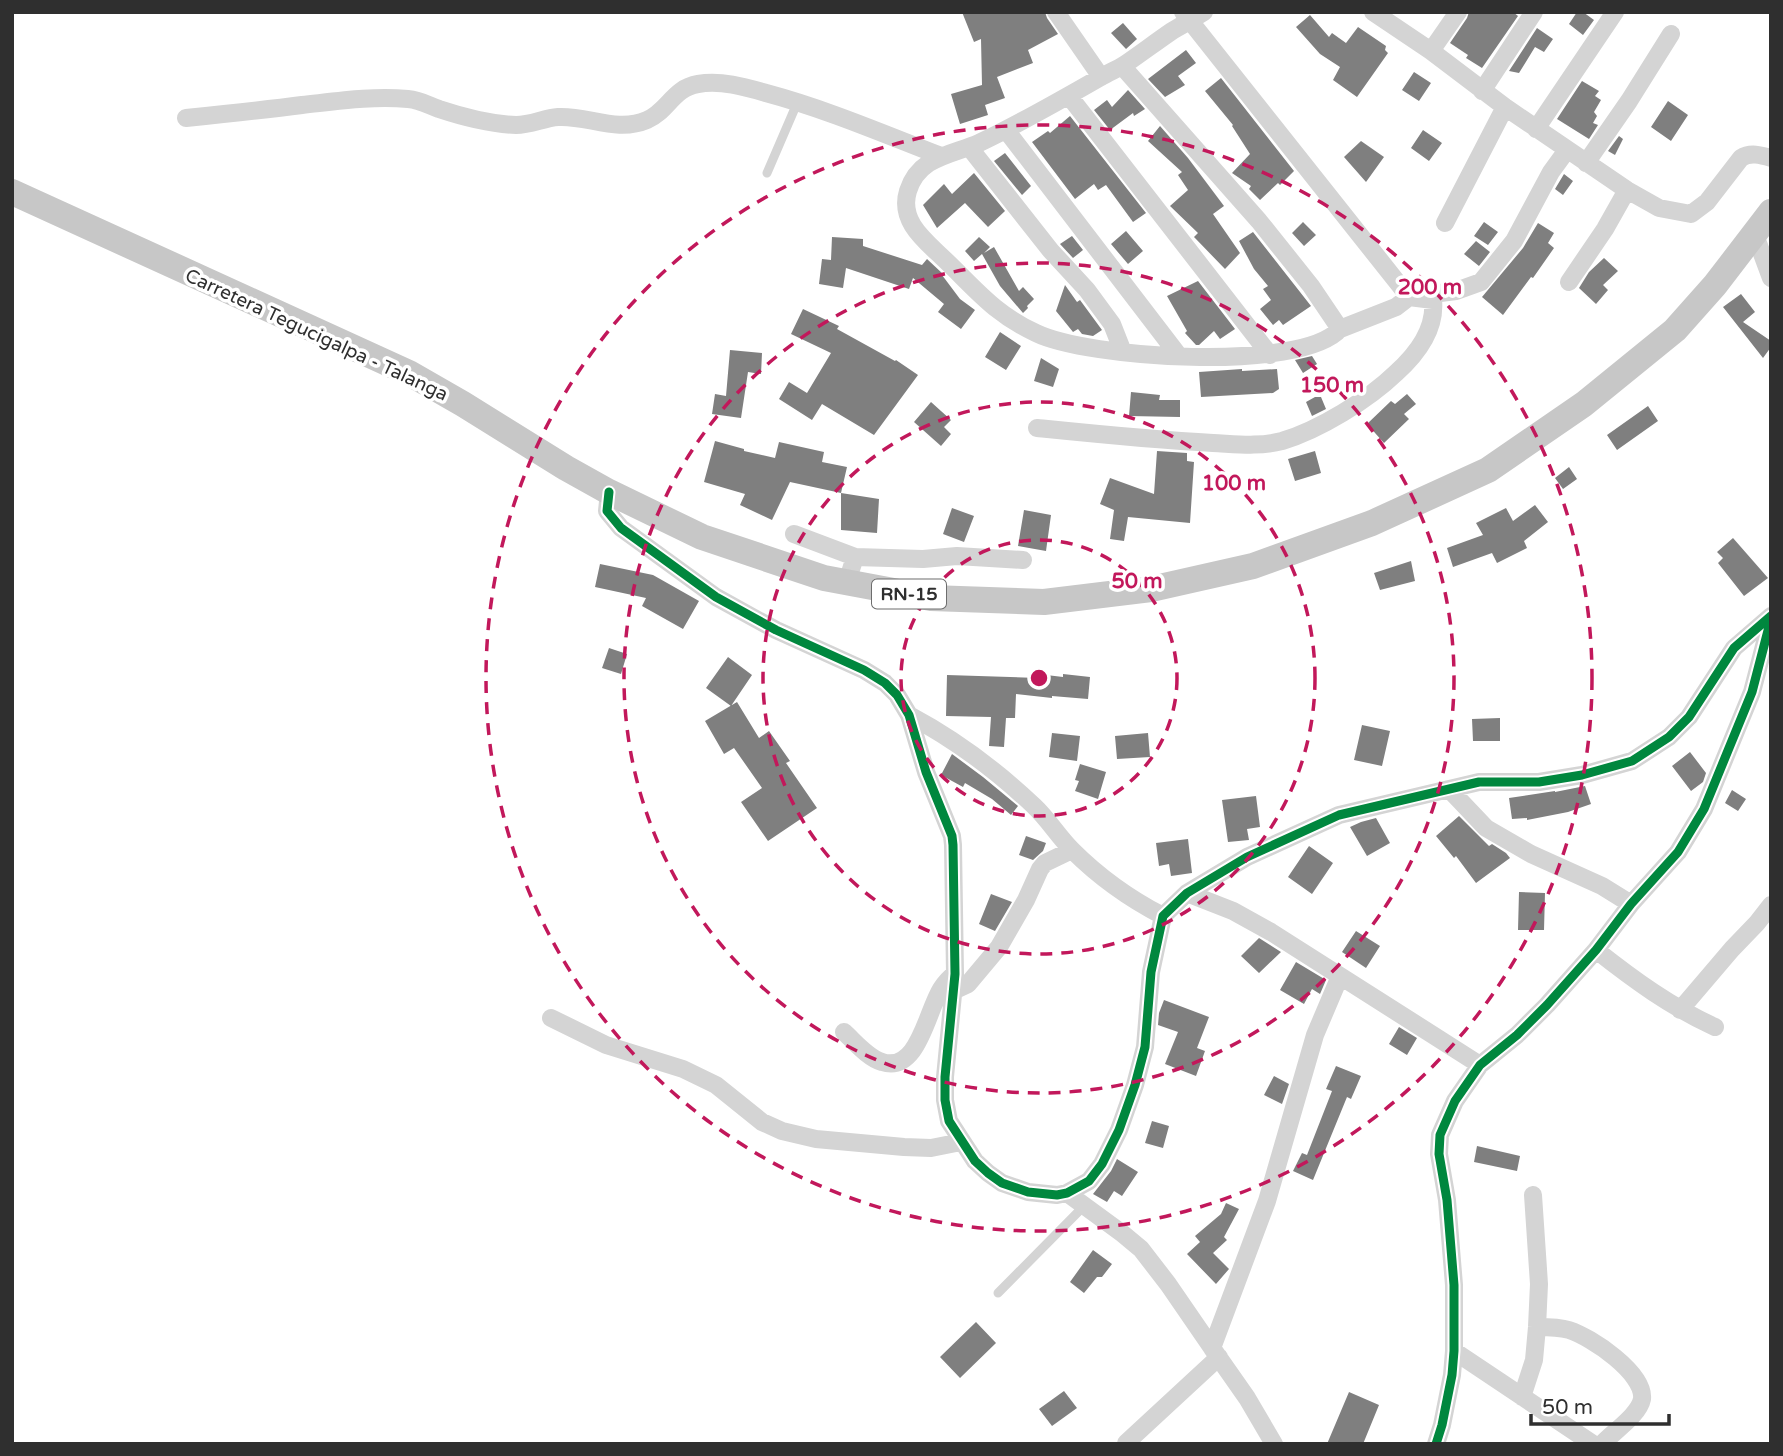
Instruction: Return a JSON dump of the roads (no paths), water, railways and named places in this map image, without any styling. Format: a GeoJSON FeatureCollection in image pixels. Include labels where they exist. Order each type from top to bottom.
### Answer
{"type":"FeatureCollection","features":[{"type":"Feature","properties":{"kind":"main road","name":"Carretera Tegucigalpa - Talanga"},"geometry":{"type":"LineString","coordinates":[[12,192],[409,373],[566,468],[702,537],[824,578],[931,598],[1044,602],[1151,589],[1253,566],[1372,523],[1488,470],[1584,404],[1675,330],[1715,285],[1771,212]]}},
{"type":"Feature","properties":{"kind":"street"},"geometry":{"type":"LineString","coordinates":[[1056,12],[1101,77]]}},
{"type":"Feature","properties":{"kind":"street"},"geometry":{"type":"LineString","coordinates":[[1431,51],[1458,12]]}},
{"type":"Feature","properties":{"kind":"street"},"geometry":{"type":"LineString","coordinates":[[1482,91],[1534,12]]}},
{"type":"Feature","properties":{"kind":"street"},"geometry":{"type":"LineString","coordinates":[[1536,129],[1615,12]]}},
{"type":"Feature","properties":{"kind":"street"},"geometry":{"type":"LineString","coordinates":[[1381,15],[1536,129],[1627,190],[1659,208],[1690,214],[1707,202],[1741,158],[1746,155],[1771,158]]}},
{"type":"Feature","properties":{"kind":"street"},"geometry":{"type":"LineString","coordinates":[[1037,428],[1193,442],[1262,444],[1282,440],[1345,411],[1383,386],[1409,362],[1422,343],[1434,311],[1433,300],[1409,297],[1192,16],[1122,66],[1006,130],[925,164],[915,177],[908,191],[908,218],[924,239],[982,298],[1013,322],[1039,335],[1073,345],[1123,352],[1207,358],[1270,355],[1314,344],[1334,336],[1340,329],[1396,307],[1409,297],[1456,291],[1481,282],[1514,241],[1551,172],[1567,150]]}},
{"type":"Feature","properties":{"kind":"street"},"geometry":{"type":"LineString","coordinates":[[1586,163],[1671,34]]}},
{"type":"Feature","properties":{"kind":"street"},"geometry":{"type":"LineString","coordinates":[[1122,66],[1259,221],[1311,286],[1340,329]]}},
{"type":"Feature","properties":{"kind":"street"},"geometry":{"type":"LineString","coordinates":[[186,118],[367,98],[421,101],[500,124],[520,125],[555,117],[571,117],[601,124],[631,124],[646,121],[687,87],[700,84],[741,86],[798,101],[942,156]]}},
{"type":"Feature","properties":{"kind":"street"},"geometry":{"type":"LineString","coordinates":[[1069,96],[1270,355]]}},
{"type":"Feature","properties":{"kind":"street"},"geometry":{"type":"LineString","coordinates":[[1445,223],[1505,107]]}},
{"type":"Feature","properties":{"kind":"street"},"geometry":{"type":"LineString","coordinates":[[1006,130],[1179,356]]}},
{"type":"Feature","properties":{"kind":"street"},"geometry":{"type":"LineString","coordinates":[[969,147],[1051,251],[1087,290],[1112,324],[1123,352]]}},
{"type":"Feature","properties":{"kind":"street"},"geometry":{"type":"LineString","coordinates":[[1569,282],[1605,229],[1627,190]]}},
{"type":"Feature","properties":{"kind":"street"},"geometry":{"type":"LineString","coordinates":[[1755,235],[1769,269]]}},
{"type":"Feature","properties":{"kind":"street"},"geometry":{"type":"LineString","coordinates":[[609,492],[607,511],[621,528],[654,553],[716,597],[776,630],[864,670],[897,695],[909,715],[926,772],[952,836],[954,982],[945,1077],[949,1121],[975,1161],[988,1173],[1002,1183],[1028,1192],[1057,1195],[1068,1193],[1088,1181],[1102,1164],[1119,1130],[1145,1047],[1151,972],[1163,916],[1187,893],[1247,857],[1339,815],[1479,782],[1539,782],[1582,775],[1632,761],[1670,737],[1694,709],[1734,648],[1771,618]]}},
{"type":"Feature","properties":{"kind":"street"},"geometry":{"type":"LineString","coordinates":[[794,534],[856,557],[923,559],[957,556],[1023,560]]}},
{"type":"Feature","properties":{"kind":"street"},"geometry":{"type":"LineString","coordinates":[[847,582],[856,557]]}},
{"type":"Feature","properties":{"kind":"street"},"geometry":{"type":"LineString","coordinates":[[1436,1444],[1452,1375],[1454,1352],[1454,1285],[1447,1200],[1439,1154],[1440,1135],[1455,1101],[1480,1065],[1517,1035],[1547,1005],[1596,950],[1630,904],[1678,852],[1704,809],[1766,664],[1771,618]]}},
{"type":"Feature","properties":{"kind":"street"},"geometry":{"type":"LineString","coordinates":[[909,715],[989,766],[1035,807],[1072,850],[1107,882],[1129,898],[1163,916]]}},
{"type":"Feature","properties":{"kind":"street"},"geometry":{"type":"LineString","coordinates":[[1449,789],[1486,828],[1531,854],[1602,886],[1630,904]]}},
{"type":"Feature","properties":{"kind":"street"},"geometry":{"type":"LineString","coordinates":[[844,1032],[881,1062],[896,1064],[908,1057],[946,981],[968,984],[999,947],[1040,869],[1045,863],[1072,850]]}},
{"type":"Feature","properties":{"kind":"street"},"geometry":{"type":"LineString","coordinates":[[1187,893],[1233,911],[1271,932],[1480,1065]]}},
{"type":"Feature","properties":{"kind":"street"},"geometry":{"type":"LineString","coordinates":[[1680,1010],[1771,905]]}},
{"type":"Feature","properties":{"kind":"street"},"geometry":{"type":"LineString","coordinates":[[1596,950],[1680,1010],[1715,1027]]}},
{"type":"Feature","properties":{"kind":"street"},"geometry":{"type":"LineString","coordinates":[[1126,1443],[1216,1353],[1267,1201],[1315,1035],[1340,976]]}},
{"type":"Feature","properties":{"kind":"street"},"geometry":{"type":"LineString","coordinates":[[551,1018],[606,1045],[683,1069],[716,1085],[762,1122],[782,1130],[816,1139],[904,1147],[932,1148],[961,1142]]}},
{"type":"Feature","properties":{"kind":"street"},"geometry":{"type":"LineString","coordinates":[[1068,1193],[1141,1250],[1168,1284],[1247,1398],[1274,1444]]}},
{"type":"Feature","properties":{"kind":"street"},"geometry":{"type":"LineString","coordinates":[[1522,1396],[1534,1360],[1537,1326],[1539,1284],[1533,1195]]}},
{"type":"Feature","properties":{"kind":"street"},"geometry":{"type":"LineString","coordinates":[[1537,1326],[1569,1330],[1592,1340],[1618,1360],[1639,1383],[1642,1399],[1634,1414],[1602,1444]]}},
{"type":"Feature","properties":{"kind":"street"},"geometry":{"type":"LineString","coordinates":[[1454,1352],[1593,1444]]}},
{"type":"Feature","properties":{"kind":"lane"},"geometry":{"type":"LineString","coordinates":[[767,173],[798,101]]}},
{"type":"Feature","properties":{"kind":"lane"},"geometry":{"type":"LineString","coordinates":[[998,1293],[1084,1206]]}}]}
